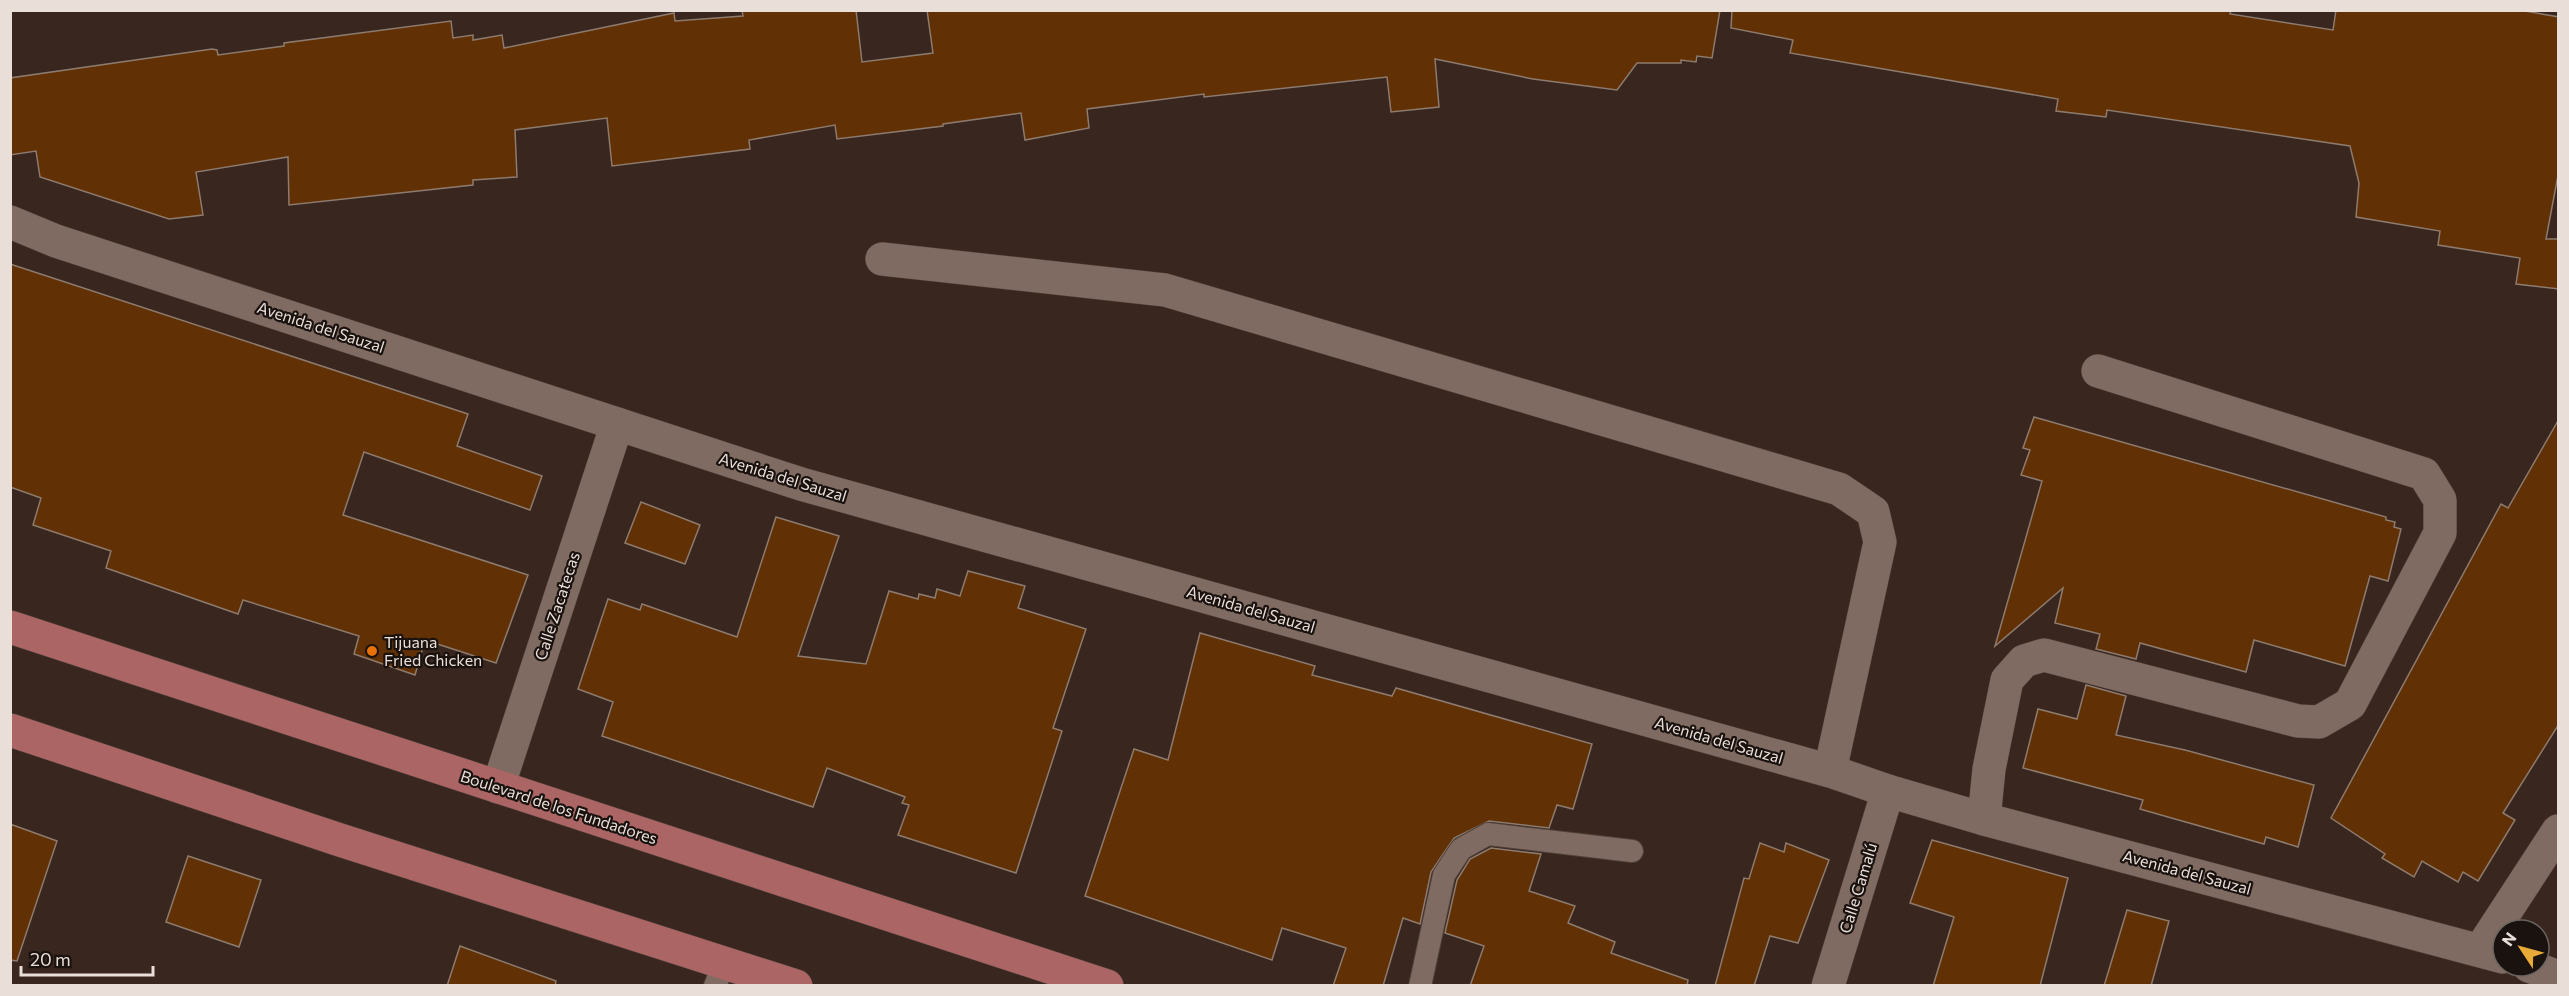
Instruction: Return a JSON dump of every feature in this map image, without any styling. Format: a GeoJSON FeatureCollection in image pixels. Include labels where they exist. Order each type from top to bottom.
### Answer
{"type":"FeatureCollection","features":[{"type":"Feature","properties":{"kind":"main road","name":"Boulevard de los Fundadores"},"geometry":{"type":"LineString","coordinates":[[10,627],[1107,986]]}},
{"type":"Feature","properties":{"kind":"main road"},"geometry":{"type":"LineString","coordinates":[[10,730],[340,840],[720,974],[796,986]]}},
{"type":"Feature","properties":{"kind":"street","name":"Avenida del Sauzal"},"geometry":{"type":"LineString","coordinates":[[10,222],[56,241],[801,484],[1830,771],[1888,791],[1984,819],[2491,953]]}},
{"type":"Feature","properties":{"kind":"street"},"geometry":{"type":"LineString","coordinates":[[882,260],[1165,290],[1839,489],[1873,512],[1880,542],[1830,771]]}},
{"type":"Feature","properties":{"kind":"street"},"geometry":{"type":"LineString","coordinates":[[1984,819],[1989,769],[2007,680],[2024,661],[2044,655],[2298,721],[2319,722],[2350,704],[2440,533],[2440,500],[2424,474],[2098,371]]}},
{"type":"Feature","properties":{"kind":"street","name":"Calle Zacatecas"},"geometry":{"type":"LineString","coordinates":[[498,787],[617,424]]}},
{"type":"Feature","properties":{"kind":"street","name":"Calle Camalú"},"geometry":{"type":"LineString","coordinates":[[1828,986],[1888,791]]}},
{"type":"Feature","properties":{"kind":"street"},"geometry":{"type":"LineString","coordinates":[[2511,918],[2559,831]]}},
{"type":"Feature","properties":{"kind":"lane"},"geometry":{"type":"LineString","coordinates":[[1420,986],[1444,875],[1461,849],[1488,834],[1632,851]]}},
{"type":"Feature","properties":{"kind":"building"},"geometry":{"type":"Polygon","coordinates":[[[742,10],[856,10],[862,62],[933,53],[927,10],[1720,10],[1712,58],[1697,56],[1696,62],[1681,60],[1681,63],[1637,63],[1617,90],[1533,79],[1435,59],[1439,107],[1391,112],[1387,77],[1204,97],[1204,94],[1087,109],[1089,128],[1025,140],[1021,113],[943,124],[943,126],[837,139],[835,125],[749,140],[750,149],[612,166],[607,118],[515,130],[517,177],[473,180],[473,185],[289,205],[288,157],[196,172],[203,215],[169,219],[40,177],[36,151],[10,155],[10,78],[212,49],[217,50],[218,55],[284,46],[284,43],[451,21],[453,38],[473,35],[473,40],[502,35],[504,48],[674,13],[675,21],[743,16],[742,10]]]}},
{"type":"Feature","properties":{"kind":"building"},"geometry":{"type":"Polygon","coordinates":[[[1732,10],[2231,10],[2230,14],[2333,30],[2336,10],[2519,10],[2559,17],[2559,170],[2546,239],[2559,239],[2559,289],[2516,284],[2520,258],[2438,245],[2440,231],[2356,217],[2359,183],[2350,146],[2107,110],[2106,117],[2056,111],[2058,99],[1790,53],[1793,40],[1731,28],[1732,10]]]}},
{"type":"Feature","properties":{"kind":"building"},"geometry":{"type":"Polygon","coordinates":[[[10,264],[468,414],[457,446],[542,476],[530,510],[364,452],[343,515],[528,575],[496,663],[425,640],[415,675],[354,654],[359,636],[243,600],[238,614],[106,568],[111,551],[33,525],[41,498],[10,487],[10,264]]]}},
{"type":"Feature","properties":{"kind":"building"},"geometry":{"type":"Polygon","coordinates":[[[2034,417],[2386,517],[2386,520],[2395,522],[2394,527],[2401,529],[2388,581],[2370,576],[2345,666],[2254,640],[2246,672],[2140,643],[2136,659],[2096,649],[2100,634],[2055,623],[2063,588],[1995,646],[2042,481],[2021,475],[2030,450],[2023,448],[2034,417]]]}},
{"type":"Feature","properties":{"kind":"building"},"geometry":{"type":"Polygon","coordinates":[[[2559,419],[2559,724],[2503,813],[2515,820],[2478,881],[2463,872],[2458,882],[2422,861],[2414,877],[2382,858],[2385,854],[2331,818],[2501,504],[2508,508],[2559,419]]]}},
{"type":"Feature","properties":{"kind":"building"},"geometry":{"type":"Polygon","coordinates":[[[641,502],[700,525],[685,564],[625,543],[641,502]]]}},
{"type":"Feature","properties":{"kind":"building"},"geometry":{"type":"Polygon","coordinates":[[[776,517],[839,536],[798,656],[866,664],[889,591],[918,599],[919,594],[935,598],[937,589],[960,596],[968,571],[1025,586],[1018,608],[1086,629],[1053,728],[1062,731],[1016,873],[898,835],[909,805],[902,803],[905,797],[827,768],[813,807],[602,736],[613,702],[578,689],[608,599],[640,610],[642,604],[737,637],[776,517]]]}},
{"type":"Feature","properties":{"kind":"building"},"geometry":{"type":"Polygon","coordinates":[[[1200,633],[1315,666],[1312,675],[1392,696],[1396,688],[1592,744],[1573,809],[1557,805],[1549,828],[1489,821],[1454,838],[1431,872],[1420,924],[1403,918],[1383,986],[1333,986],[1346,948],[1282,928],[1272,960],[1085,896],[1134,749],[1168,760],[1200,633]]]}},
{"type":"Feature","properties":{"kind":"building"},"geometry":{"type":"Polygon","coordinates":[[[2086,685],[2126,696],[2116,735],[2185,750],[2314,785],[2298,847],[2266,837],[2264,844],[2140,809],[2143,800],[2023,768],[2038,709],[2077,719],[2086,685]]]}},
{"type":"Feature","properties":{"kind":"building"},"geometry":{"type":"Polygon","coordinates":[[[10,824],[57,841],[17,961],[10,960],[10,824]]]}},
{"type":"Feature","properties":{"kind":"building"},"geometry":{"type":"Polygon","coordinates":[[[1932,840],[2068,878],[2040,986],[1933,986],[1954,917],[1910,903],[1932,840]]]}},
{"type":"Feature","properties":{"kind":"building"},"geometry":{"type":"Polygon","coordinates":[[[1760,843],[1784,852],[1786,843],[1829,860],[1798,943],[1770,936],[1754,986],[1715,986],[1744,878],[1749,879],[1760,843]]]}},
{"type":"Feature","properties":{"kind":"building"},"geometry":{"type":"Polygon","coordinates":[[[1491,848],[1541,854],[1529,891],[1575,906],[1568,923],[1615,942],[1611,953],[1688,980],[1687,986],[1470,986],[1484,946],[1445,933],[1457,880],[1470,859],[1491,848]]]}},
{"type":"Feature","properties":{"kind":"building"},"geometry":{"type":"Polygon","coordinates":[[[188,856],[261,880],[239,947],[166,922],[188,856]]]}},
{"type":"Feature","properties":{"kind":"building"},"geometry":{"type":"Polygon","coordinates":[[[2127,910],[2169,921],[2151,986],[2104,986],[2127,910]]]}},
{"type":"Feature","properties":{"kind":"building"},"geometry":{"type":"Polygon","coordinates":[[[460,946],[556,981],[555,986],[447,986],[460,946]]]}},
{"type":"Feature","properties":{"kind":"place","name":"Tijuana Fried Chicken"},"geometry":{"type":"Point","coordinates":[372,651]}}]}
